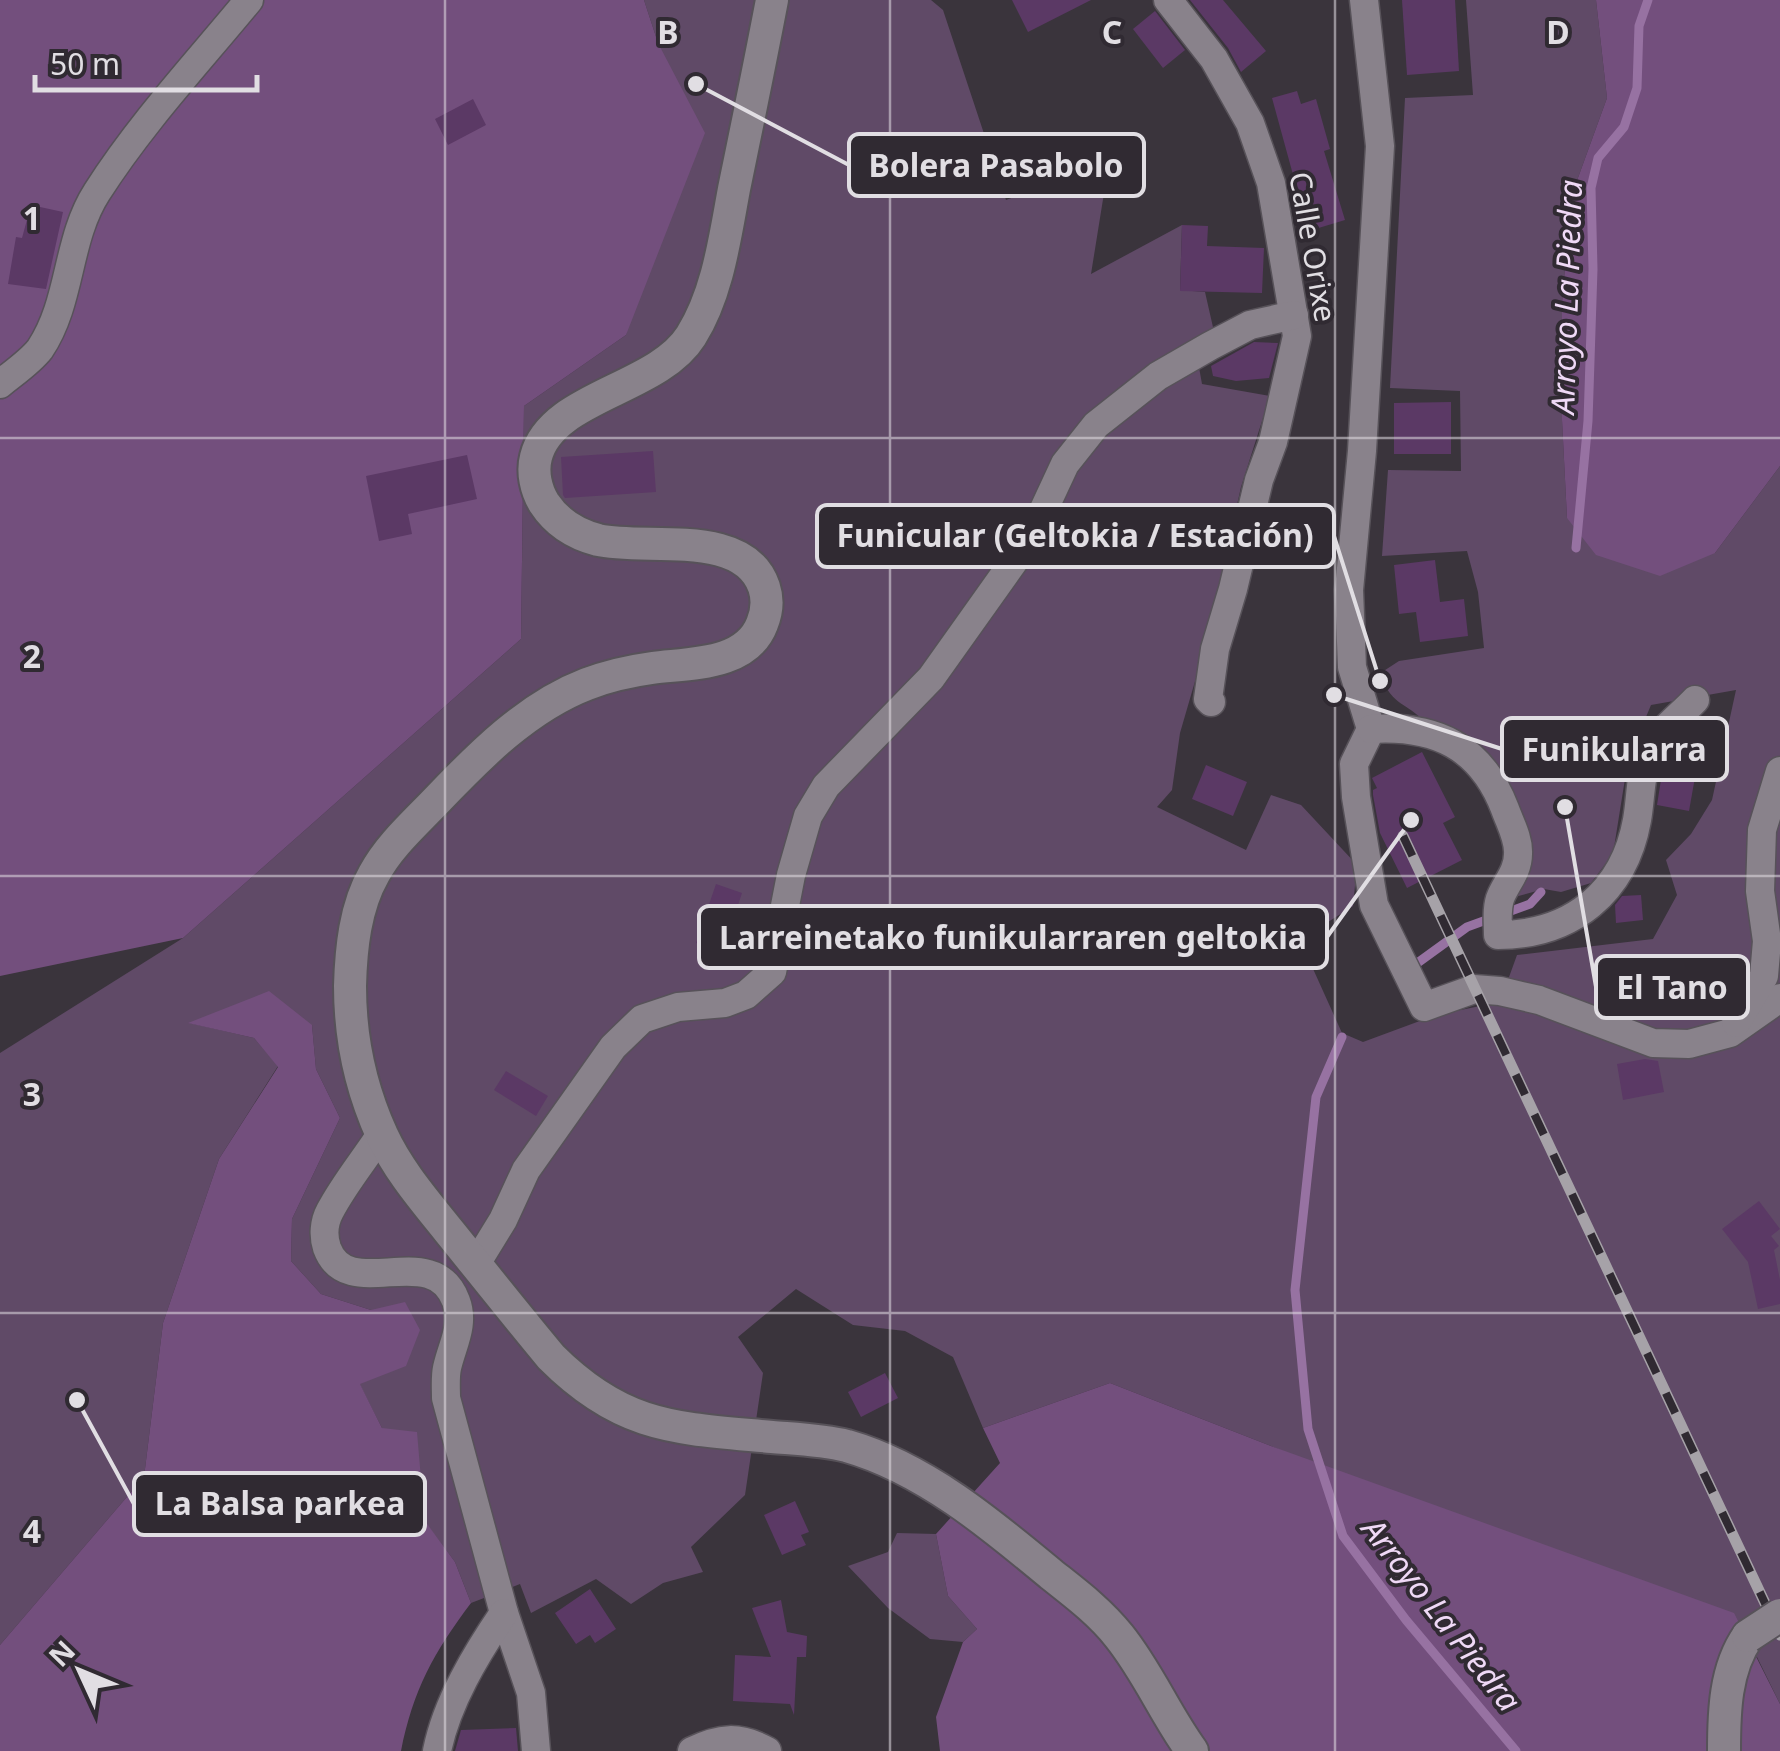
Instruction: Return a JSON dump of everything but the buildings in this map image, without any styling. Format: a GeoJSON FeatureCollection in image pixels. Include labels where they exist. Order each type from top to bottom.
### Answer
{"type":"FeatureCollection","features":[{"type":"Feature","properties":{"kind":"street"},"geometry":{"type":"LineString","coordinates":[[0,384],[38,350],[46,336],[60,306],[71,251],[94,195],[249,0]]}},
{"type":"Feature","properties":{"kind":"street"},"geometry":{"type":"LineString","coordinates":[[772,0],[715,276],[694,332],[682,349],[649,374],[570,413],[542,441],[535,458],[539,494],[562,525],[600,540],[701,546],[736,555],[758,574],[767,604],[764,620],[758,634],[733,654],[617,675],[562,695],[536,710],[454,782],[393,846],[373,875],[363,901],[350,958],[354,1042],[360,1074],[382,1134],[412,1184],[551,1357],[593,1394],[654,1424],[846,1446],[913,1476],[954,1500],[1096,1611],[1147,1674],[1171,1723],[1192,1751]]}},
{"type":"Feature","properties":{"kind":"street","name":"Calle Orixe"},"geometry":{"type":"LineString","coordinates":[[1168,0],[1214,58],[1250,123],[1271,183],[1297,336],[1234,588],[1214,649],[1210,702]]}},
{"type":"Feature","properties":{"kind":"street"},"geometry":{"type":"LineString","coordinates":[[1364,0],[1380,146],[1362,451],[1348,590],[1352,667],[1370,729],[1354,764],[1374,905],[1424,1007],[1474,988],[1539,1000],[1653,1043],[1688,1044],[1730,1033],[1780,998]]}},
{"type":"Feature","properties":{"kind":"street"},"geometry":{"type":"LineString","coordinates":[[476,1264],[504,1220],[526,1170],[612,1047],[642,1019],[678,1007],[725,1003],[746,995],[772,972],[791,875],[808,816],[856,752],[931,678],[1017,557],[1065,464],[1096,425],[1158,376],[1210,346],[1250,325],[1294,315]]}},
{"type":"Feature","properties":{"kind":"street"},"geometry":{"type":"LineString","coordinates":[[1370,729],[1404,727],[1436,734],[1475,760],[1490,776],[1518,852],[1512,877],[1498,900],[1498,935],[1531,932],[1574,918],[1616,878],[1627,861],[1650,749],[1695,700]]}},
{"type":"Feature","properties":{"kind":"street"},"geometry":{"type":"LineString","coordinates":[[1730,1033],[1764,976],[1767,941],[1760,891],[1762,830],[1780,771]]}},
{"type":"Feature","properties":{"kind":"street"},"geometry":{"type":"LineString","coordinates":[[382,1134],[328,1214],[324,1238],[331,1256],[343,1269],[357,1275],[411,1269],[445,1284],[456,1301],[460,1330],[447,1370],[446,1398],[504,1613],[531,1693],[536,1751]]}},
{"type":"Feature","properties":{"kind":"street"},"geometry":{"type":"LineString","coordinates":[[437,1751],[441,1732],[480,1649],[504,1613]]}},
{"type":"Feature","properties":{"kind":"street"},"geometry":{"type":"LineString","coordinates":[[1724,1751],[1724,1718],[1738,1650],[1748,1636],[1780,1615]]}},
{"type":"Feature","properties":{"kind":"street"},"geometry":{"type":"LineString","coordinates":[[692,1751],[720,1738],[767,1751]]}},
{"type":"Feature","properties":{"kind":"shaded area"},"geometry":{"type":"Polygon","coordinates":[[[0,0],[644,0],[658,43],[705,133],[626,335],[524,406],[521,639],[183,938],[0,976],[0,0]]]}},
{"type":"Feature","properties":{"kind":"shaded area"},"geometry":{"type":"Polygon","coordinates":[[[644,0],[931,0],[943,10],[1006,200],[1109,162],[1091,274],[1182,225],[1180,290],[1205,292],[1215,336],[1195,345],[1202,384],[1270,396],[1241,487],[1207,640],[1180,733],[1172,790],[1157,807],[1246,850],[1271,795],[1301,805],[1357,865],[1353,906],[1300,940],[1342,1033],[1363,1042],[1436,1015],[1500,1002],[1517,955],[1653,939],[1677,895],[1666,860],[1691,834],[1712,800],[1736,690],[1651,705],[1628,760],[1613,854],[1591,883],[1561,892],[1544,889],[1511,898],[1519,828],[1438,736],[1395,699],[1379,674],[1399,661],[1484,648],[1478,592],[1467,551],[1382,556],[1388,470],[1461,471],[1460,391],[1390,388],[1405,98],[1473,95],[1466,0],[1596,0],[1607,98],[1571,197],[1562,303],[1567,518],[1715,553],[1780,466],[1780,1704],[1757,1657],[1271,1446],[1110,1383],[983,1428],[953,1357],[905,1331],[853,1325],[796,1289],[738,1337],[763,1373],[745,1495],[691,1547],[703,1572],[663,1583],[631,1604],[596,1579],[531,1613],[520,1584],[471,1603],[455,1562],[416,1510],[421,1479],[382,1428],[359,1383],[371,1310],[321,1294],[291,1261],[292,1219],[340,1118],[316,1069],[312,1025],[190,1023],[254,1038],[278,1066],[219,1159],[163,1323],[144,1477],[0,1645],[0,1053],[183,938],[521,639],[524,406],[626,335],[658,43],[644,0]]]}},
{"type":"Feature","properties":{"kind":"shaded area"},"geometry":{"type":"Polygon","coordinates":[[[1596,0],[1780,0],[1780,466],[1715,553],[1660,576],[1596,555],[1567,518],[1562,303],[1571,197],[1607,98],[1596,0]]]}},
{"type":"Feature","properties":{"kind":"shaded area"},"geometry":{"type":"Polygon","coordinates":[[[269,991],[312,1025],[316,1069],[340,1118],[292,1219],[291,1261],[321,1294],[371,1310],[405,1302],[420,1330],[406,1366],[360,1384],[382,1428],[417,1432],[421,1479],[417,1510],[455,1562],[471,1603],[427,1672],[401,1751],[0,1751],[0,1645],[144,1477],[163,1323],[219,1159],[278,1067],[254,1038],[188,1023],[269,991]]]}},
{"type":"Feature","properties":{"kind":"shaded area"},"geometry":{"type":"Polygon","coordinates":[[[1110,1383],[1271,1446],[1734,1613],[1780,1704],[1780,1751],[940,1751],[936,1717],[963,1642],[977,1629],[948,1596],[936,1534],[1000,1463],[983,1428],[1110,1383]]]}},
{"type":"Feature","properties":{"kind":"shaded area"},"geometry":{"type":"Polygon","coordinates":[[[897,1533],[936,1534],[948,1596],[977,1629],[963,1642],[930,1639],[888,1608],[848,1566],[888,1552],[897,1533]]]}},
{"type":"Feature","properties":{"kind":"waterway","name":"Arroyo La Piedra"},"geometry":{"type":"LineString","coordinates":[[1576,548],[1588,421],[1593,269],[1591,188],[1598,158],[1624,127],[1637,88],[1639,26],[1648,0]]}},
{"type":"Feature","properties":{"kind":"waterway","name":"Arroyo La Piedra"},"geometry":{"type":"LineString","coordinates":[[1416,964],[1467,927],[1530,904],[1541,892]]}},
{"type":"Feature","properties":{"kind":"waterway","name":"Arroyo La Piedra"},"geometry":{"type":"LineString","coordinates":[[1342,1037],[1316,1097],[1295,1290],[1308,1429],[1343,1536],[1406,1620],[1516,1751]]}},
{"type":"Feature","properties":{"kind":"railway"},"geometry":{"type":"LineString","coordinates":[[1403,836],[1780,1635]]}},
{"type":"Feature","properties":{"kind":"place","name":"Bolera Pasabolo"},"geometry":{"type":"Point","coordinates":[696,84]}},
{"type":"Feature","properties":{"kind":"place","name":"Funicular (Geltokia / Estación)"},"geometry":{"type":"Point","coordinates":[1380,681]}},
{"type":"Feature","properties":{"kind":"place","name":"Funikularra"},"geometry":{"type":"Point","coordinates":[1334,695]}},
{"type":"Feature","properties":{"kind":"place","name":"El Tano"},"geometry":{"type":"Point","coordinates":[1565,807]}},
{"type":"Feature","properties":{"kind":"place","name":"Larreinetako funikularraren geltokia"},"geometry":{"type":"Point","coordinates":[1411,820]}},
{"type":"Feature","properties":{"kind":"place","name":"La Balsa parkea"},"geometry":{"type":"Point","coordinates":[77,1400]}}]}
